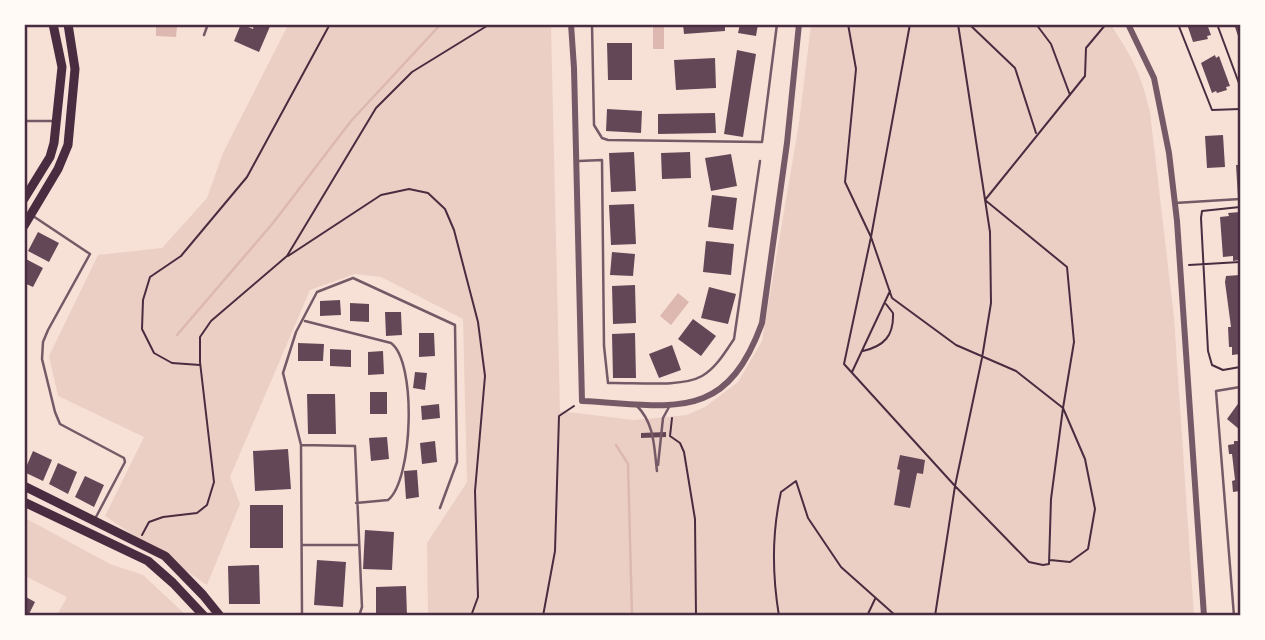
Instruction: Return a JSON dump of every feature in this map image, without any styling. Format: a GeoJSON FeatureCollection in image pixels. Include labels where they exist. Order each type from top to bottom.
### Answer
{"type":"FeatureCollection","features":[{"type":"Feature","properties":{"kind":"main road"},"geometry":{"type":"LineString","coordinates":[[24,200],[50,157],[57,121],[62,67],[53,24]]}},
{"type":"Feature","properties":{"kind":"main road"},"geometry":{"type":"LineString","coordinates":[[24,226],[64,156],[71,122],[75,69],[68,24]]}},
{"type":"Feature","properties":{"kind":"main road"},"geometry":{"type":"LineString","coordinates":[[57,121],[71,122]]}},
{"type":"Feature","properties":{"kind":"main road"},"geometry":{"type":"LineString","coordinates":[[24,486],[165,556],[220,615]]}},
{"type":"Feature","properties":{"kind":"main road"},"geometry":{"type":"LineString","coordinates":[[24,502],[148,561],[204,615]]}},
{"type":"Feature","properties":{"kind":"street"},"geometry":{"type":"LineString","coordinates":[[571,24],[582,401],[671,404],[700,401],[715,393],[733,377],[754,345],[762,323],[787,143],[799,24]]}},
{"type":"Feature","properties":{"kind":"street"},"geometry":{"type":"LineString","coordinates":[[1128,24],[1157,88],[1167,141],[1180,265],[1204,615]]}},
{"type":"Feature","properties":{"kind":"lane"},"geometry":{"type":"LineString","coordinates":[[204,35],[208,24]]}},
{"type":"Feature","properties":{"kind":"lane"},"geometry":{"type":"LineString","coordinates":[[592,24],[594,125],[602,138],[762,142],[777,24]]}},
{"type":"Feature","properties":{"kind":"lane"},"geometry":{"type":"LineString","coordinates":[[24,121],[57,121]]}},
{"type":"Feature","properties":{"kind":"lane"},"geometry":{"type":"LineString","coordinates":[[24,143],[24,165]]}},
{"type":"Feature","properties":{"kind":"lane"},"geometry":{"type":"LineString","coordinates":[[576,161],[602,160],[604,346],[608,383],[687,382],[702,376],[734,339],[760,161]]}},
{"type":"Feature","properties":{"kind":"lane"},"geometry":{"type":"LineString","coordinates":[[1175,204],[1241,200]]}},
{"type":"Feature","properties":{"kind":"lane"},"geometry":{"type":"LineString","coordinates":[[31,214],[90,254],[48,330],[43,342],[42,359],[60,424],[124,458],[125,462],[95,520]]}},
{"type":"Feature","properties":{"kind":"lane"},"geometry":{"type":"LineString","coordinates":[[302,615],[300,445],[283,373],[296,332],[317,292],[353,278],[455,325],[457,462],[440,508]]}},
{"type":"Feature","properties":{"kind":"lane"},"geometry":{"type":"LineString","coordinates":[[303,320],[391,343],[398,350],[404,367],[408,437],[400,480],[388,500],[356,503]]}},
{"type":"Feature","properties":{"kind":"lane"},"geometry":{"type":"LineString","coordinates":[[1234,615],[1216,391],[1241,387]]}},
{"type":"Feature","properties":{"kind":"lane"},"geometry":{"type":"LineString","coordinates":[[634,403],[645,414],[652,431],[657,471],[663,418],[671,404]]}},
{"type":"Feature","properties":{"kind":"lane"},"geometry":{"type":"LineString","coordinates":[[300,445],[355,446],[362,607],[359,615]]}},
{"type":"Feature","properties":{"kind":"lane"},"geometry":{"type":"LineString","coordinates":[[302,545],[358,545]]}},
{"type":"Feature","properties":{"kind":"path"},"geometry":{"type":"LineString","coordinates":[[201,365],[172,363],[153,353],[142,329],[143,300],[150,277],[181,256],[247,177],[330,24]]}},
{"type":"Feature","properties":{"kind":"path"},"geometry":{"type":"LineString","coordinates":[[287,256],[376,108],[412,72],[490,24]]}},
{"type":"Feature","properties":{"kind":"path"},"geometry":{"type":"LineString","coordinates":[[848,24],[856,69],[845,182],[871,237],[892,298],[956,345],[1016,371],[1063,408],[1085,459],[1095,509],[1088,549],[1070,562],[1049,559]]}},
{"type":"Feature","properties":{"kind":"path"},"geometry":{"type":"LineString","coordinates":[[910,24],[871,237],[844,364],[955,486],[1029,562],[1049,564],[1051,499],[1074,342],[1067,267],[985,200]]}},
{"type":"Feature","properties":{"kind":"path"},"geometry":{"type":"LineString","coordinates":[[935,615],[955,486],[982,358],[990,303],[990,232],[958,24]]}},
{"type":"Feature","properties":{"kind":"path"},"geometry":{"type":"LineString","coordinates":[[969,24],[1015,68],[1037,134]]}},
{"type":"Feature","properties":{"kind":"path"},"geometry":{"type":"LineString","coordinates":[[1036,24],[1051,44],[1070,96]]}},
{"type":"Feature","properties":{"kind":"path"},"geometry":{"type":"LineString","coordinates":[[985,200],[1085,76],[1086,48],[1106,24]]}},
{"type":"Feature","properties":{"kind":"path"},"geometry":{"type":"LineString","coordinates":[[1178,24],[1212,110],[1241,109]]}},
{"type":"Feature","properties":{"kind":"path"},"geometry":{"type":"LineString","coordinates":[[1217,24],[1241,86]]}},
{"type":"Feature","properties":{"kind":"path"},"geometry":{"type":"LineString","coordinates":[[139,542],[149,522],[163,517],[197,513],[207,505],[214,482],[200,337],[211,320],[287,256],[381,195],[409,189],[428,193],[445,209],[454,230],[478,322],[485,376],[475,491],[478,597],[472,615]]}},
{"type":"Feature","properties":{"kind":"path"},"geometry":{"type":"LineString","coordinates":[[1241,207],[1202,211],[1208,351],[1212,365],[1223,370],[1241,367]]}},
{"type":"Feature","properties":{"kind":"path"},"geometry":{"type":"LineString","coordinates":[[1180,265],[1241,262]]}},
{"type":"Feature","properties":{"kind":"path"},"geometry":{"type":"LineString","coordinates":[[852,373],[890,291]]}},
{"type":"Feature","properties":{"kind":"path"},"geometry":{"type":"LineString","coordinates":[[862,351],[876,348],[887,340],[892,329],[893,313],[884,303]]}},
{"type":"Feature","properties":{"kind":"path"},"geometry":{"type":"LineString","coordinates":[[543,615],[555,551],[559,416],[582,401]]}},
{"type":"Feature","properties":{"kind":"path"},"geometry":{"type":"LineString","coordinates":[[671,404],[670,436],[680,443],[684,452],[695,519],[696,615]]}},
{"type":"Feature","properties":{"kind":"path"},"geometry":{"type":"LineString","coordinates":[[779,615],[774,585],[775,518],[781,492],[796,481],[808,518],[841,567],[896,615]]}},
{"type":"Feature","properties":{"kind":"path"},"geometry":{"type":"LineString","coordinates":[[867,615],[876,598]]}},
{"type":"Feature","properties":{"kind":"shaded area"},"geometry":{"type":"Polygon","coordinates":[[[288,25],[551,25],[560,411],[634,420],[687,415],[705,407],[738,382],[762,341],[799,123],[811,25],[1111,25],[1135,66],[1150,112],[1174,317],[1194,615],[428,615],[427,543],[467,482],[463,319],[381,277],[355,274],[310,290],[230,477],[240,504],[207,585],[105,516],[144,437],[58,396],[49,356],[98,255],[162,248],[207,198],[223,153],[288,25]]]}},
{"type":"Feature","properties":{"kind":"shaded area"},"geometry":{"type":"Polygon","coordinates":[[[653,25],[664,25],[664,49],[653,49],[653,25]]]}},
{"type":"Feature","properties":{"kind":"shaded area"},"geometry":{"type":"Polygon","coordinates":[[[156,26],[177,27],[176,37],[156,36],[156,26]]]}},
{"type":"Feature","properties":{"kind":"shaded area"},"geometry":{"type":"Polygon","coordinates":[[[678,293],[689,302],[671,325],[660,316],[678,293]]]}},
{"type":"Feature","properties":{"kind":"shaded area"},"geometry":{"type":"Polygon","coordinates":[[[25,518],[110,564],[143,575],[186,615],[57,615],[67,597],[25,576],[25,518]]]}},
{"type":"Feature","properties":{"kind":"building"},"geometry":{"type":"Polygon","coordinates":[[[241,24],[253,29],[254,24],[271,24],[259,52],[234,41],[241,24]]]}},
{"type":"Feature","properties":{"kind":"building"},"geometry":{"type":"Polygon","coordinates":[[[683,24],[725,24],[725,31],[684,34],[683,24]]]}},
{"type":"Feature","properties":{"kind":"building"},"geometry":{"type":"Polygon","coordinates":[[[740,24],[758,24],[756,36],[738,33],[740,24]]]}},
{"type":"Feature","properties":{"kind":"building"},"geometry":{"type":"Polygon","coordinates":[[[1187,24],[1207,24],[1211,35],[1207,36],[1208,39],[1193,42],[1187,24]]]}},
{"type":"Feature","properties":{"kind":"building"},"geometry":{"type":"Polygon","coordinates":[[[1234,24],[1240,24],[1240,42],[1234,24]]]}},
{"type":"Feature","properties":{"kind":"building"},"geometry":{"type":"Polygon","coordinates":[[[607,43],[632,43],[632,80],[608,80],[607,43]]]}},
{"type":"Feature","properties":{"kind":"building"},"geometry":{"type":"Polygon","coordinates":[[[737,50],[756,54],[743,137],[724,134],[737,50]]]}},
{"type":"Feature","properties":{"kind":"building"},"geometry":{"type":"Polygon","coordinates":[[[1215,55],[1216,58],[1219,56],[1230,86],[1226,87],[1227,90],[1212,93],[1201,63],[1215,55]]]}},
{"type":"Feature","properties":{"kind":"building"},"geometry":{"type":"Polygon","coordinates":[[[715,58],[716,88],[676,90],[674,60],[715,58]]]}},
{"type":"Feature","properties":{"kind":"building"},"geometry":{"type":"Polygon","coordinates":[[[607,109],[642,111],[641,133],[606,131],[607,109]]]}},
{"type":"Feature","properties":{"kind":"building"},"geometry":{"type":"Polygon","coordinates":[[[715,113],[716,133],[658,134],[658,114],[715,113]]]}},
{"type":"Feature","properties":{"kind":"building"},"geometry":{"type":"Polygon","coordinates":[[[1223,135],[1225,167],[1207,168],[1205,136],[1223,135]]]}},
{"type":"Feature","properties":{"kind":"building"},"geometry":{"type":"Polygon","coordinates":[[[634,152],[636,191],[611,192],[609,153],[634,152]]]}},
{"type":"Feature","properties":{"kind":"building"},"geometry":{"type":"Polygon","coordinates":[[[690,152],[691,178],[662,179],[661,153],[690,152]]]}},
{"type":"Feature","properties":{"kind":"building"},"geometry":{"type":"Polygon","coordinates":[[[731,154],[737,186],[711,191],[705,158],[731,154]]]}},
{"type":"Feature","properties":{"kind":"building"},"geometry":{"type":"Polygon","coordinates":[[[1236,165],[1240,165],[1240,198],[1238,198],[1236,165]]]}},
{"type":"Feature","properties":{"kind":"building"},"geometry":{"type":"Polygon","coordinates":[[[712,195],[737,198],[733,230],[708,227],[712,195]]]}},
{"type":"Feature","properties":{"kind":"building"},"geometry":{"type":"Polygon","coordinates":[[[634,204],[636,244],[611,245],[609,205],[634,204]]]}},
{"type":"Feature","properties":{"kind":"building"},"geometry":{"type":"Polygon","coordinates":[[[1240,212],[1240,260],[1233,261],[1233,256],[1223,257],[1220,217],[1240,212]]]}},
{"type":"Feature","properties":{"kind":"building"},"geometry":{"type":"Polygon","coordinates":[[[38,232],[59,243],[49,262],[28,251],[38,232]]]}},
{"type":"Feature","properties":{"kind":"building"},"geometry":{"type":"Polygon","coordinates":[[[706,241],[734,244],[731,275],[703,272],[706,241]]]}},
{"type":"Feature","properties":{"kind":"building"},"geometry":{"type":"Polygon","coordinates":[[[612,252],[635,254],[633,276],[610,275],[612,252]]]}},
{"type":"Feature","properties":{"kind":"building"},"geometry":{"type":"Polygon","coordinates":[[[24,258],[43,268],[33,287],[24,283],[24,258]]]}},
{"type":"Feature","properties":{"kind":"building"},"geometry":{"type":"Polygon","coordinates":[[[1240,275],[1240,354],[1232,355],[1232,347],[1229,347],[1228,327],[1231,327],[1225,282],[1226,276],[1240,275]]]}},
{"type":"Feature","properties":{"kind":"building"},"geometry":{"type":"Polygon","coordinates":[[[635,285],[636,323],[613,324],[612,286],[635,285]]]}},
{"type":"Feature","properties":{"kind":"building"},"geometry":{"type":"Polygon","coordinates":[[[709,287],[736,294],[728,324],[701,318],[709,287]]]}},
{"type":"Feature","properties":{"kind":"building"},"geometry":{"type":"Polygon","coordinates":[[[340,300],[341,315],[320,316],[320,301],[340,300]]]}},
{"type":"Feature","properties":{"kind":"building"},"geometry":{"type":"Polygon","coordinates":[[[350,303],[369,304],[369,322],[350,321],[350,303]]]}},
{"type":"Feature","properties":{"kind":"building"},"geometry":{"type":"Polygon","coordinates":[[[385,312],[401,312],[402,335],[386,336],[385,312]]]}},
{"type":"Feature","properties":{"kind":"building"},"geometry":{"type":"Polygon","coordinates":[[[693,319],[716,336],[701,356],[678,339],[693,319]]]}},
{"type":"Feature","properties":{"kind":"building"},"geometry":{"type":"Polygon","coordinates":[[[419,333],[434,333],[435,356],[419,357],[419,333]]]}},
{"type":"Feature","properties":{"kind":"building"},"geometry":{"type":"Polygon","coordinates":[[[635,333],[636,378],[613,378],[612,334],[635,333]]]}},
{"type":"Feature","properties":{"kind":"building"},"geometry":{"type":"Polygon","coordinates":[[[298,343],[324,344],[323,361],[298,361],[298,343]]]}},
{"type":"Feature","properties":{"kind":"building"},"geometry":{"type":"Polygon","coordinates":[[[672,345],[681,370],[659,378],[649,354],[672,345]]]}},
{"type":"Feature","properties":{"kind":"building"},"geometry":{"type":"Polygon","coordinates":[[[330,349],[351,350],[351,367],[330,366],[330,349]]]}},
{"type":"Feature","properties":{"kind":"building"},"geometry":{"type":"Polygon","coordinates":[[[383,351],[384,374],[368,375],[368,352],[383,351]]]}},
{"type":"Feature","properties":{"kind":"building"},"geometry":{"type":"Polygon","coordinates":[[[415,372],[427,373],[425,390],[413,388],[415,372]]]}},
{"type":"Feature","properties":{"kind":"building"},"geometry":{"type":"Polygon","coordinates":[[[370,392],[387,392],[387,414],[370,414],[370,392]]]}},
{"type":"Feature","properties":{"kind":"building"},"geometry":{"type":"Polygon","coordinates":[[[307,394],[335,394],[336,434],[308,434],[307,394]]]}},
{"type":"Feature","properties":{"kind":"building"},"geometry":{"type":"Polygon","coordinates":[[[1240,401],[1240,430],[1227,419],[1240,401]]]}},
{"type":"Feature","properties":{"kind":"building"},"geometry":{"type":"Polygon","coordinates":[[[439,404],[440,418],[422,420],[421,406],[439,404]]]}},
{"type":"Feature","properties":{"kind":"building"},"geometry":{"type":"Polygon","coordinates":[[[666,432],[666,437],[641,438],[641,433],[666,432]]]}},
{"type":"Feature","properties":{"kind":"building"},"geometry":{"type":"Polygon","coordinates":[[[387,437],[389,459],[371,461],[369,438],[387,437]]]}},
{"type":"Feature","properties":{"kind":"building"},"geometry":{"type":"Polygon","coordinates":[[[435,441],[437,462],[422,464],[420,443],[435,441]]]}},
{"type":"Feature","properties":{"kind":"building"},"geometry":{"type":"Polygon","coordinates":[[[1234,441],[1240,441],[1240,491],[1233,492],[1232,481],[1235,480],[1232,454],[1229,454],[1228,445],[1234,444],[1234,441]]]}},
{"type":"Feature","properties":{"kind":"building"},"geometry":{"type":"Polygon","coordinates":[[[288,449],[291,489],[255,491],[253,451],[288,449]]]}},
{"type":"Feature","properties":{"kind":"building"},"geometry":{"type":"Polygon","coordinates":[[[33,451],[52,460],[43,481],[24,472],[33,451]]]}},
{"type":"Feature","properties":{"kind":"building"},"geometry":{"type":"Polygon","coordinates":[[[900,455],[925,460],[923,474],[917,473],[910,508],[894,505],[900,455]]]}},
{"type":"Feature","properties":{"kind":"building"},"geometry":{"type":"Polygon","coordinates":[[[58,463],[77,472],[68,494],[49,484],[58,463]]]}},
{"type":"Feature","properties":{"kind":"building"},"geometry":{"type":"Polygon","coordinates":[[[417,470],[419,497],[406,499],[404,471],[417,470]]]}},
{"type":"Feature","properties":{"kind":"building"},"geometry":{"type":"Polygon","coordinates":[[[85,476],[104,485],[94,507],[75,497],[85,476]]]}},
{"type":"Feature","properties":{"kind":"building"},"geometry":{"type":"Polygon","coordinates":[[[250,505],[283,505],[283,548],[250,548],[250,505]]]}},
{"type":"Feature","properties":{"kind":"building"},"geometry":{"type":"Polygon","coordinates":[[[365,530],[394,532],[392,570],[363,569],[365,530]]]}},
{"type":"Feature","properties":{"kind":"building"},"geometry":{"type":"Polygon","coordinates":[[[317,560],[346,562],[343,607],[314,605],[317,560]]]}},
{"type":"Feature","properties":{"kind":"building"},"geometry":{"type":"Polygon","coordinates":[[[259,565],[260,604],[229,604],[228,566],[259,565]]]}},
{"type":"Feature","properties":{"kind":"building"},"geometry":{"type":"Polygon","coordinates":[[[406,586],[407,616],[376,616],[376,587],[406,586]]]}},
{"type":"Feature","properties":{"kind":"building"},"geometry":{"type":"Polygon","coordinates":[[[24,596],[35,602],[28,616],[24,616],[24,596]]]}},
{"type":"Feature","properties":{"kind":"waterway"},"geometry":{"type":"LineString","coordinates":[[177,335],[273,223],[351,121],[441,24]]}},
{"type":"Feature","properties":{"kind":"waterway"},"geometry":{"type":"LineString","coordinates":[[616,445],[628,464],[632,616]]}}]}
